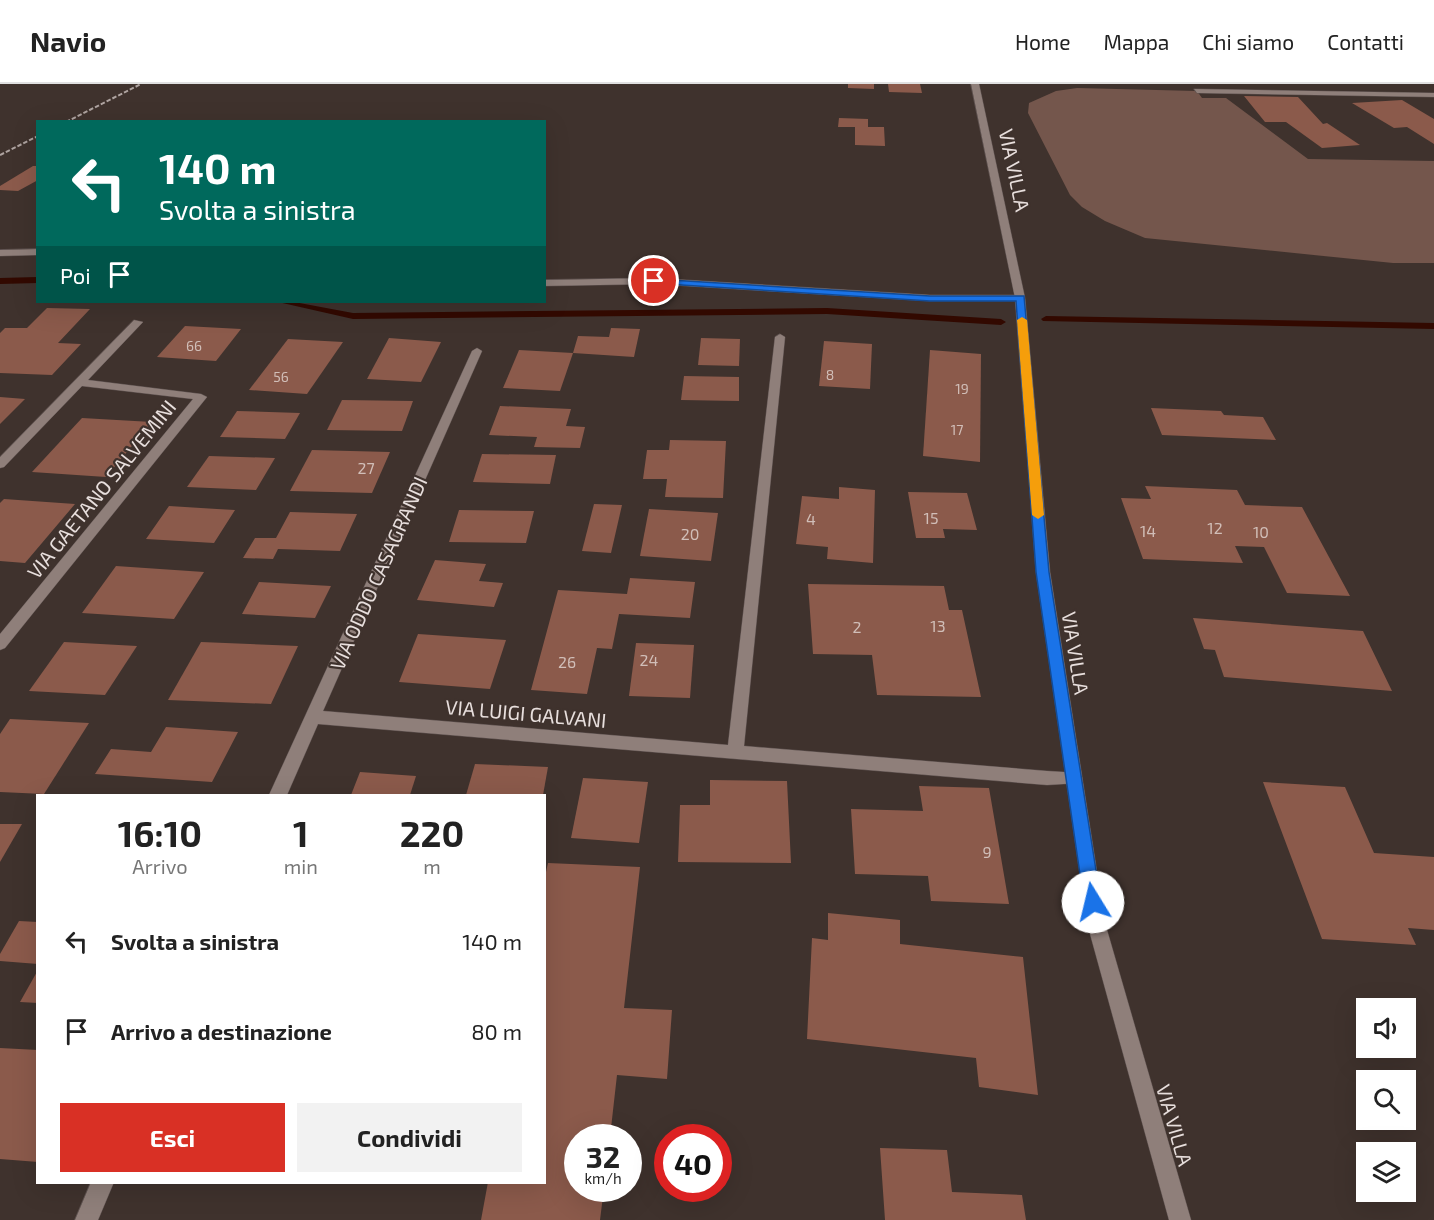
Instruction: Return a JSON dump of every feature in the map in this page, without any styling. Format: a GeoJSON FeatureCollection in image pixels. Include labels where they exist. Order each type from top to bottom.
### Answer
{"type":"FeatureCollection","features":[{"type":"Feature","properties":{"kind":"street","name":"VIA VILLA"},"geometry":{"type":"LineString","coordinates":[[975,84],[1020,298],[1043,572],[1096,923],[1180,1220]]}},
{"type":"Feature","properties":{"kind":"street"},"geometry":{"type":"LineString","coordinates":[[1318,84],[1327,93]]}},
{"type":"Feature","properties":{"kind":"street"},"geometry":{"type":"LineString","coordinates":[[1197,91],[1434,95]]}},
{"type":"Feature","properties":{"kind":"street"},"geometry":{"type":"LineString","coordinates":[[0,253],[36,252]]}},
{"type":"Feature","properties":{"kind":"street"},"geometry":{"type":"LineString","coordinates":[[546,283],[654,281],[930,298],[1020,298]]}},
{"type":"Feature","properties":{"kind":"street"},"geometry":{"type":"LineString","coordinates":[[0,464],[138,322]]}},
{"type":"Feature","properties":{"kind":"street"},"geometry":{"type":"LineString","coordinates":[[735,752],[780,337]]}},
{"type":"Feature","properties":{"kind":"street","name":"VIA ODDO CASAGRANDI"},"geometry":{"type":"LineString","coordinates":[[278,794],[477,351]]}},
{"type":"Feature","properties":{"kind":"street","name":"VIA GAETANO SALVEMINI"},"geometry":{"type":"LineString","coordinates":[[0,644],[201,397],[80,382]]}},
{"type":"Feature","properties":{"kind":"street","name":"VIA LUIGI GALVANI"},"geometry":{"type":"LineString","coordinates":[[314,717],[1047,778],[1074,778]]}},
{"type":"Feature","properties":{"kind":"street"},"geometry":{"type":"LineString","coordinates":[[86,1220],[102,1184]]}},
{"type":"Feature","properties":{"kind":"shaded area"},"geometry":{"type":"Polygon","coordinates":[[[1077,88],[1197,91],[1202,98],[1226,98],[1308,159],[1434,161],[1434,263],[1393,263],[1145,238],[1105,221],[1082,207],[1070,195],[1028,113],[1029,103],[1056,91],[1077,88]]]}},
{"type":"Feature","properties":{"kind":"building"},"geometry":{"type":"Polygon","coordinates":[[[848,84],[874,84],[874,89],[848,88],[848,84]]]}},
{"type":"Feature","properties":{"kind":"building"},"geometry":{"type":"Polygon","coordinates":[[[888,84],[920,84],[922,93],[889,92],[888,84]]]}},
{"type":"Feature","properties":{"kind":"building"},"geometry":{"type":"Polygon","coordinates":[[[1244,96],[1298,97],[1323,124],[1327,123],[1360,145],[1322,148],[1286,122],[1265,122],[1244,96]]]}},
{"type":"Feature","properties":{"kind":"building"},"geometry":{"type":"Polygon","coordinates":[[[1402,100],[1434,119],[1434,144],[1407,127],[1394,128],[1352,103],[1402,100]]]}},
{"type":"Feature","properties":{"kind":"building"},"geometry":{"type":"Polygon","coordinates":[[[839,118],[868,119],[868,127],[884,127],[885,146],[855,145],[855,127],[838,127],[839,118]]]}},
{"type":"Feature","properties":{"kind":"building"},"geometry":{"type":"Polygon","coordinates":[[[36,166],[36,181],[18,191],[0,190],[0,186],[36,166]]]}},
{"type":"Feature","properties":{"kind":"building"},"geometry":{"type":"Polygon","coordinates":[[[47,308],[90,309],[58,343],[81,344],[52,375],[0,373],[0,333],[5,328],[27,328],[47,308]]]}},
{"type":"Feature","properties":{"kind":"building"},"geometry":{"type":"Polygon","coordinates":[[[185,326],[241,329],[216,361],[157,357],[185,326]]]}},
{"type":"Feature","properties":{"kind":"building"},"geometry":{"type":"Polygon","coordinates":[[[611,328],[640,329],[634,357],[573,353],[578,336],[609,337],[611,328]]]}},
{"type":"Feature","properties":{"kind":"building"},"geometry":{"type":"Polygon","coordinates":[[[389,338],[441,342],[421,382],[367,379],[389,338]]]}},
{"type":"Feature","properties":{"kind":"building"},"geometry":{"type":"Polygon","coordinates":[[[701,338],[740,339],[739,366],[698,365],[701,338]]]}},
{"type":"Feature","properties":{"kind":"building"},"geometry":{"type":"Polygon","coordinates":[[[288,339],[343,342],[307,394],[249,390],[288,339]]]}},
{"type":"Feature","properties":{"kind":"building"},"geometry":{"type":"Polygon","coordinates":[[[824,341],[872,344],[870,389],[819,386],[824,341]]]}},
{"type":"Feature","properties":{"kind":"building"},"geometry":{"type":"Polygon","coordinates":[[[519,350],[573,353],[560,391],[503,388],[519,350]]]}},
{"type":"Feature","properties":{"kind":"building"},"geometry":{"type":"Polygon","coordinates":[[[930,350],[981,354],[980,462],[923,456],[930,350]]]}},
{"type":"Feature","properties":{"kind":"building"},"geometry":{"type":"Polygon","coordinates":[[[684,376],[739,377],[739,401],[681,400],[684,376]]]}},
{"type":"Feature","properties":{"kind":"building"},"geometry":{"type":"Polygon","coordinates":[[[0,397],[25,399],[0,424],[0,397]]]}},
{"type":"Feature","properties":{"kind":"building"},"geometry":{"type":"Polygon","coordinates":[[[342,400],[413,401],[402,431],[327,430],[342,400]]]}},
{"type":"Feature","properties":{"kind":"building"},"geometry":{"type":"Polygon","coordinates":[[[500,406],[571,409],[566,426],[585,427],[580,448],[534,447],[537,437],[489,435],[500,406]]]}},
{"type":"Feature","properties":{"kind":"building"},"geometry":{"type":"Polygon","coordinates":[[[1151,408],[1221,411],[1224,415],[1263,417],[1276,440],[1162,435],[1151,408]]]}},
{"type":"Feature","properties":{"kind":"building"},"geometry":{"type":"Polygon","coordinates":[[[237,411],[300,413],[285,439],[220,437],[237,411]]]}},
{"type":"Feature","properties":{"kind":"building"},"geometry":{"type":"Polygon","coordinates":[[[82,418],[152,422],[106,477],[32,472],[82,418]]]}},
{"type":"Feature","properties":{"kind":"building"},"geometry":{"type":"Polygon","coordinates":[[[670,440],[726,441],[723,498],[665,497],[667,479],[643,479],[647,450],[669,450],[670,440]]]}},
{"type":"Feature","properties":{"kind":"building"},"geometry":{"type":"Polygon","coordinates":[[[312,450],[390,452],[372,493],[290,491],[312,450]]]}},
{"type":"Feature","properties":{"kind":"building"},"geometry":{"type":"Polygon","coordinates":[[[482,454],[556,455],[550,484],[473,482],[482,454]]]}},
{"type":"Feature","properties":{"kind":"building"},"geometry":{"type":"Polygon","coordinates":[[[209,456],[275,458],[256,490],[187,487],[209,456]]]}},
{"type":"Feature","properties":{"kind":"building"},"geometry":{"type":"Polygon","coordinates":[[[1145,486],[1237,490],[1245,505],[1302,507],[1350,596],[1287,593],[1264,547],[1235,546],[1243,563],[1143,559],[1121,498],[1151,499],[1145,486]]]}},
{"type":"Feature","properties":{"kind":"building"},"geometry":{"type":"Polygon","coordinates":[[[839,487],[875,490],[873,563],[827,559],[828,547],[796,544],[802,496],[839,499],[839,487]]]}},
{"type":"Feature","properties":{"kind":"building"},"geometry":{"type":"Polygon","coordinates":[[[908,492],[967,493],[977,530],[943,529],[945,538],[916,538],[908,492]]]}},
{"type":"Feature","properties":{"kind":"building"},"geometry":{"type":"Polygon","coordinates":[[[4,499],[75,504],[25,563],[0,561],[0,503],[4,499]]]}},
{"type":"Feature","properties":{"kind":"building"},"geometry":{"type":"Polygon","coordinates":[[[594,504],[622,505],[611,553],[582,551],[594,504]]]}},
{"type":"Feature","properties":{"kind":"building"},"geometry":{"type":"Polygon","coordinates":[[[169,506],[235,510],[214,543],[146,539],[169,506]]]}},
{"type":"Feature","properties":{"kind":"building"},"geometry":{"type":"Polygon","coordinates":[[[649,509],[718,513],[711,561],[640,556],[649,509]]]}},
{"type":"Feature","properties":{"kind":"building"},"geometry":{"type":"Polygon","coordinates":[[[459,510],[534,511],[526,543],[449,542],[459,510]]]}},
{"type":"Feature","properties":{"kind":"building"},"geometry":{"type":"Polygon","coordinates":[[[290,512],[357,514],[340,551],[278,549],[273,559],[243,558],[255,538],[276,538],[290,512]]]}},
{"type":"Feature","properties":{"kind":"building"},"geometry":{"type":"Polygon","coordinates":[[[435,560],[486,564],[479,581],[503,583],[494,607],[417,600],[435,560]]]}},
{"type":"Feature","properties":{"kind":"building"},"geometry":{"type":"Polygon","coordinates":[[[116,566],[204,572],[174,619],[82,613],[116,566]]]}},
{"type":"Feature","properties":{"kind":"building"},"geometry":{"type":"Polygon","coordinates":[[[630,578],[695,582],[690,618],[619,614],[612,649],[597,648],[587,694],[531,690],[558,590],[627,594],[630,578]]]}},
{"type":"Feature","properties":{"kind":"building"},"geometry":{"type":"Polygon","coordinates":[[[259,582],[331,586],[315,618],[242,614],[259,582]]]}},
{"type":"Feature","properties":{"kind":"building"},"geometry":{"type":"Polygon","coordinates":[[[808,584],[944,586],[949,610],[962,610],[981,697],[877,695],[872,655],[813,654],[808,584]]]}},
{"type":"Feature","properties":{"kind":"building"},"geometry":{"type":"Polygon","coordinates":[[[1193,618],[1363,631],[1392,691],[1224,677],[1215,650],[1204,649],[1193,618]]]}},
{"type":"Feature","properties":{"kind":"building"},"geometry":{"type":"Polygon","coordinates":[[[418,634],[506,640],[490,689],[399,682],[418,634]]]}},
{"type":"Feature","properties":{"kind":"building"},"geometry":{"type":"Polygon","coordinates":[[[64,642],[137,646],[105,695],[29,691],[64,642]]]}},
{"type":"Feature","properties":{"kind":"building"},"geometry":{"type":"Polygon","coordinates":[[[201,642],[298,646],[271,704],[168,700],[201,642]]]}},
{"type":"Feature","properties":{"kind":"building"},"geometry":{"type":"Polygon","coordinates":[[[636,643],[694,645],[690,698],[629,696],[636,643]]]}},
{"type":"Feature","properties":{"kind":"building"},"geometry":{"type":"Polygon","coordinates":[[[10,719],[89,723],[44,794],[0,792],[0,734],[10,719]]]}},
{"type":"Feature","properties":{"kind":"building"},"geometry":{"type":"Polygon","coordinates":[[[166,727],[238,732],[212,782],[95,774],[111,749],[151,752],[166,727]]]}},
{"type":"Feature","properties":{"kind":"building"},"geometry":{"type":"Polygon","coordinates":[[[475,764],[548,767],[543,794],[466,794],[475,764]]]}},
{"type":"Feature","properties":{"kind":"building"},"geometry":{"type":"Polygon","coordinates":[[[360,772],[416,776],[410,794],[351,794],[360,772]]]}},
{"type":"Feature","properties":{"kind":"building"},"geometry":{"type":"Polygon","coordinates":[[[583,778],[648,782],[639,843],[571,838],[583,778]]]}},
{"type":"Feature","properties":{"kind":"building"},"geometry":{"type":"Polygon","coordinates":[[[710,780],[787,781],[791,863],[678,862],[680,805],[710,805],[710,780]]]}},
{"type":"Feature","properties":{"kind":"building"},"geometry":{"type":"Polygon","coordinates":[[[1263,782],[1345,787],[1374,853],[1434,857],[1434,930],[1408,928],[1416,945],[1322,939],[1263,782]]]}},
{"type":"Feature","properties":{"kind":"building"},"geometry":{"type":"Polygon","coordinates":[[[919,786],[989,788],[1009,904],[931,901],[928,876],[855,874],[851,809],[923,811],[919,786]]]}},
{"type":"Feature","properties":{"kind":"building"},"geometry":{"type":"Polygon","coordinates":[[[0,824],[22,824],[0,862],[0,824]]]}},
{"type":"Feature","properties":{"kind":"building"},"geometry":{"type":"Polygon","coordinates":[[[548,863],[640,867],[624,1008],[672,1010],[667,1079],[617,1075],[611,1124],[564,1124],[564,1202],[602,1202],[600,1220],[481,1220],[488,1184],[546,1184],[546,872],[548,863]]]}},
{"type":"Feature","properties":{"kind":"building"},"geometry":{"type":"Polygon","coordinates":[[[828,913],[900,920],[900,944],[1023,957],[1038,1095],[979,1087],[976,1058],[807,1039],[812,938],[828,940],[828,913]]]}},
{"type":"Feature","properties":{"kind":"building"},"geometry":{"type":"Polygon","coordinates":[[[19,921],[36,922],[36,964],[0,961],[0,954],[19,921]]]}},
{"type":"Feature","properties":{"kind":"building"},"geometry":{"type":"Polygon","coordinates":[[[36,974],[36,1003],[20,1002],[36,974]]]}},
{"type":"Feature","properties":{"kind":"building"},"geometry":{"type":"Polygon","coordinates":[[[0,1048],[36,1050],[36,1162],[0,1159],[0,1048]]]}},
{"type":"Feature","properties":{"kind":"building"},"geometry":{"type":"Polygon","coordinates":[[[880,1148],[947,1150],[952,1192],[1022,1195],[1026,1220],[885,1220],[880,1148]]]}},
{"type":"Feature","properties":{"kind":"waterway"},"geometry":{"type":"LineString","coordinates":[[0,281],[36,280]]}},
{"type":"Feature","properties":{"kind":"waterway"},"geometry":{"type":"LineString","coordinates":[[288,303],[353,316],[827,311],[1001,322]]}},
{"type":"Feature","properties":{"kind":"waterway"},"geometry":{"type":"LineString","coordinates":[[1046,319],[1434,326]]}},
{"type":"Feature","properties":{"kind":"railway"},"geometry":{"type":"LineString","coordinates":[[70,120],[141,84]]}},
{"type":"Feature","properties":{"kind":"railway"},"geometry":{"type":"LineString","coordinates":[[0,155],[36,137]]}},
{"type":"Feature","properties":{"kind":"slow traffic"},"geometry":{"type":"LineString","coordinates":[[1022,320],[1038,515]]}},
{"type":"Feature","properties":{"kind":"route"},"geometry":{"type":"LineString","coordinates":[[654,281],[930,298],[1020,298],[1043,572],[1093,902]]}}]}
